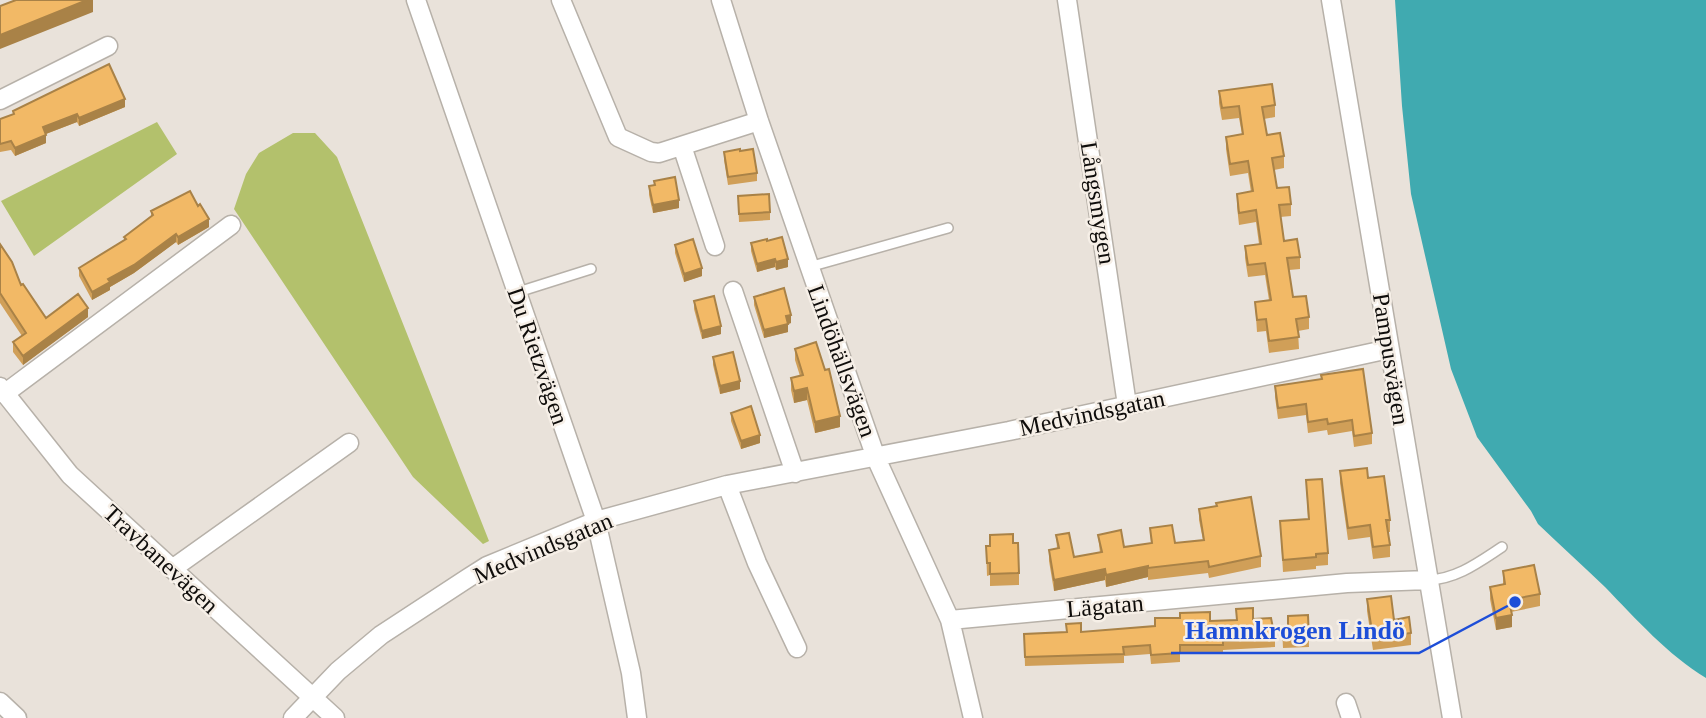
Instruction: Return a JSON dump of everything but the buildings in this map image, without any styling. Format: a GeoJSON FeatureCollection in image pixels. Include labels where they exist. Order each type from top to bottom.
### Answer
{"type":"FeatureCollection","features":[{"type":"Feature","properties":{"kind":"street","name":"Du Rietzvägen"},"geometry":{"type":"LineString","coordinates":[[416,0],[515,293],[596,521],[631,674],[636,718]]}},
{"type":"Feature","properties":{"kind":"street"},"geometry":{"type":"LineString","coordinates":[[561,0],[618,137],[650,152],[659,153],[759,121]]}},
{"type":"Feature","properties":{"kind":"street","name":"Lindöhällsvägen"},"geometry":{"type":"LineString","coordinates":[[721,0],[808,267],[876,458],[950,620],[973,718]]}},
{"type":"Feature","properties":{"kind":"street","name":"Långsmygen"},"geometry":{"type":"LineString","coordinates":[[1067,0],[1127,405]]}},
{"type":"Feature","properties":{"kind":"street","name":"Pampusvägen"},"geometry":{"type":"LineString","coordinates":[[1331,0],[1452,718]]}},
{"type":"Feature","properties":{"kind":"street"},"geometry":{"type":"LineString","coordinates":[[0,100],[108,46]]}},
{"type":"Feature","properties":{"kind":"street"},"geometry":{"type":"LineString","coordinates":[[682,146],[715,246]]}},
{"type":"Feature","properties":{"kind":"street"},"geometry":{"type":"LineString","coordinates":[[2,390],[231,225]]}},
{"type":"Feature","properties":{"kind":"street"},"geometry":{"type":"LineString","coordinates":[[733,291],[794,473]]}},
{"type":"Feature","properties":{"kind":"street","name":"Medvindsgatan"},"geometry":{"type":"LineString","coordinates":[[293,718],[338,671],[381,635],[487,566],[596,521],[727,485],[876,458],[1389,349]]}},
{"type":"Feature","properties":{"kind":"street","name":"Travbanevägen"},"geometry":{"type":"LineString","coordinates":[[2,390],[70,475],[335,718]]}},
{"type":"Feature","properties":{"kind":"street"},"geometry":{"type":"LineString","coordinates":[[172,569],[349,443]]}},
{"type":"Feature","properties":{"kind":"street"},"geometry":{"type":"LineString","coordinates":[[727,485],[757,563],[797,648]]}},
{"type":"Feature","properties":{"kind":"street","name":"Lägatan"},"geometry":{"type":"LineString","coordinates":[[950,620],[1347,583],[1428,580]]}},
{"type":"Feature","properties":{"kind":"street"},"geometry":{"type":"LineString","coordinates":[[0,702],[17,718]]}},
{"type":"Feature","properties":{"kind":"lane"},"geometry":{"type":"LineString","coordinates":[[808,267],[948,228]]}},
{"type":"Feature","properties":{"kind":"lane"},"geometry":{"type":"LineString","coordinates":[[515,293],[591,269]]}},
{"type":"Feature","properties":{"kind":"lane"},"geometry":{"type":"LineString","coordinates":[[1428,580],[1443,579],[1467,570],[1502,547]]}},
{"type":"Feature","properties":{"kind":"green space"},"geometry":{"type":"Polygon","coordinates":[[[157,122],[177,154],[34,256],[1,201],[157,122]]]}},
{"type":"Feature","properties":{"kind":"green space"},"geometry":{"type":"Polygon","coordinates":[[[293,133],[315,133],[337,157],[489,541],[483,544],[413,477],[234,209],[246,174],[259,153],[293,133]]]}},
{"type":"Feature","properties":{"kind":"water"},"geometry":{"type":"Polygon","coordinates":[[[1395,0],[1706,0],[1706,678],[1666,648],[1538,524],[1477,437],[1451,369],[1411,194],[1395,0]]]}},
{"type":"Feature","properties":{"kind":"place","name":"Hamnkrogen Lindö"},"geometry":{"type":"Point","coordinates":[1515,602]}}]}
